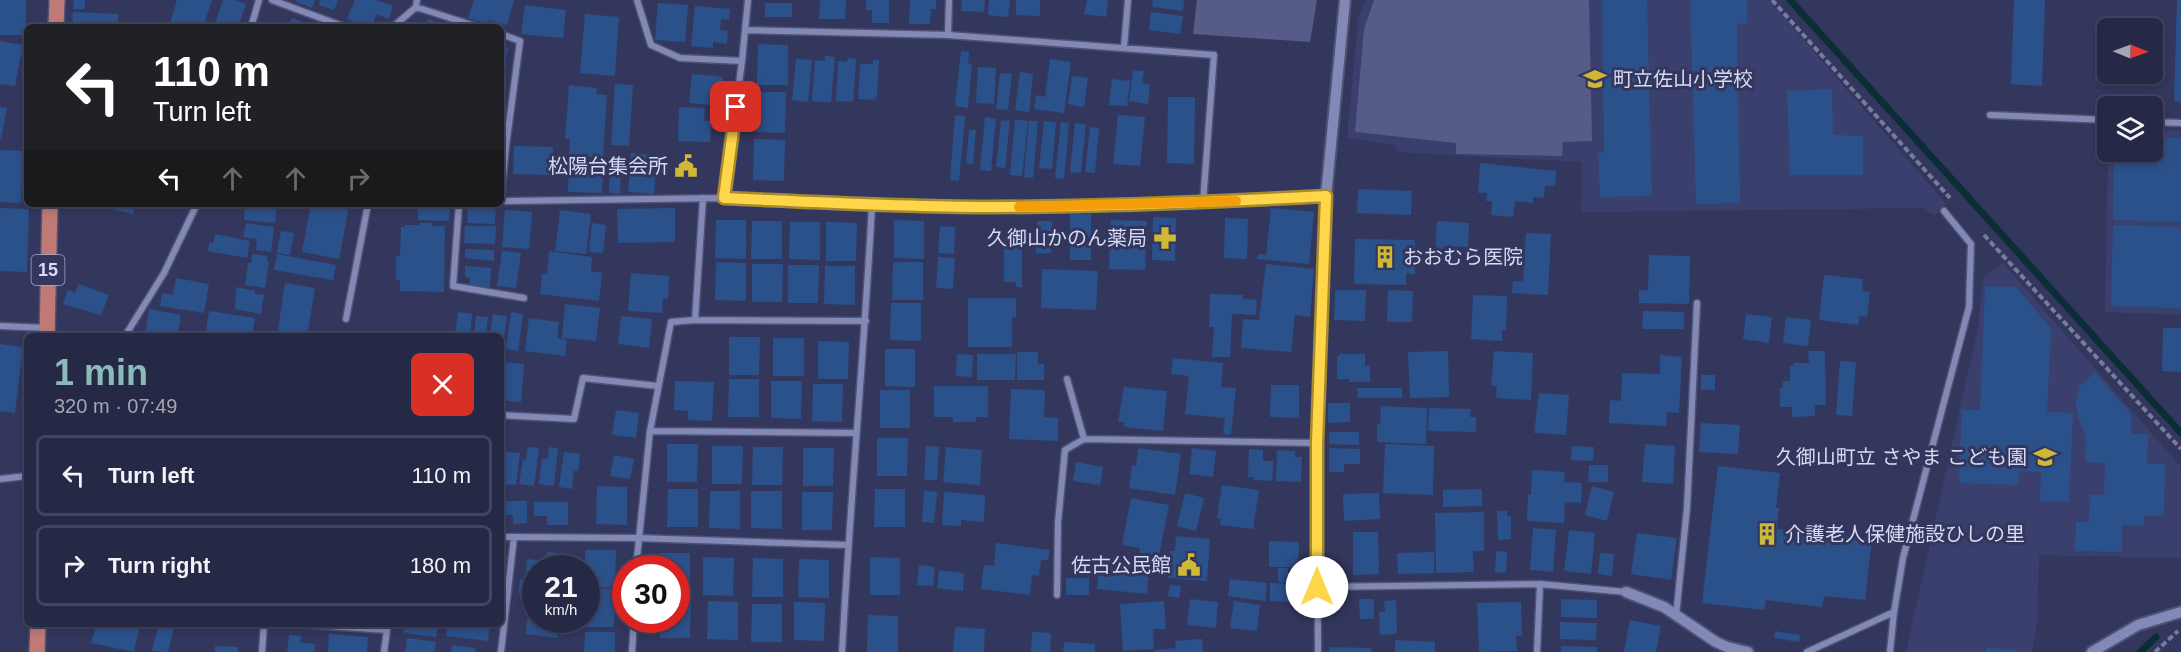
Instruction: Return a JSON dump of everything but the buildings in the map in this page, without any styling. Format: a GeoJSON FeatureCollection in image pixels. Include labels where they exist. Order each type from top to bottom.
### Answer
{"type":"FeatureCollection","features":[{"type":"Feature","properties":{"kind":"main road"},"geometry":{"type":"LineString","coordinates":[[56,24],[57,0]]}},
{"type":"Feature","properties":{"kind":"main road","name":"15"},"geometry":{"type":"LineString","coordinates":[[47,332],[50,207]]}},
{"type":"Feature","properties":{"kind":"main road"},"geometry":{"type":"LineString","coordinates":[[37,652],[38,627]]}},
{"type":"Feature","properties":{"kind":"street"},"geometry":{"type":"LineString","coordinates":[[252,24],[259,0]]}},
{"type":"Feature","properties":{"kind":"street"},"geometry":{"type":"LineString","coordinates":[[272,0],[337,24]]}},
{"type":"Feature","properties":{"kind":"street"},"geometry":{"type":"LineString","coordinates":[[637,0],[651,45],[681,58],[742,61]]}},
{"type":"Feature","properties":{"kind":"street"},"geometry":{"type":"LineString","coordinates":[[724,198],[748,0]]}},
{"type":"Feature","properties":{"kind":"street"},"geometry":{"type":"LineString","coordinates":[[948,36],[949,0]]}},
{"type":"Feature","properties":{"kind":"street"},"geometry":{"type":"LineString","coordinates":[[1124,47],[1128,0]]}},
{"type":"Feature","properties":{"kind":"street"},"geometry":{"type":"LineString","coordinates":[[1318,652],[1317,443],[1326,196],[1345,0]]}},
{"type":"Feature","properties":{"kind":"street"},"geometry":{"type":"LineString","coordinates":[[396,24],[417,3],[470,24]]}},
{"type":"Feature","properties":{"kind":"street"},"geometry":{"type":"LineString","coordinates":[[745,30],[948,36],[1214,54],[1203,203]]}},
{"type":"Feature","properties":{"kind":"street"},"geometry":{"type":"LineString","coordinates":[[504,35],[520,40],[504,168]]}},
{"type":"Feature","properties":{"kind":"street"},"geometry":{"type":"LineString","coordinates":[[1990,115],[2097,120]]}},
{"type":"Feature","properties":{"kind":"street"},"geometry":{"type":"LineString","coordinates":[[2163,122],[2181,123]]}},
{"type":"Feature","properties":{"kind":"street"},"geometry":{"type":"LineString","coordinates":[[504,200],[724,198],[872,205],[988,207],[1203,203],[1326,196]]}},
{"type":"Feature","properties":{"kind":"street"},"geometry":{"type":"LineString","coordinates":[[695,320],[703,198]]}},
{"type":"Feature","properties":{"kind":"street"},"geometry":{"type":"LineString","coordinates":[[842,652],[872,205]]}},
{"type":"Feature","properties":{"kind":"street"},"geometry":{"type":"LineString","coordinates":[[127,333],[164,273],[196,207]]}},
{"type":"Feature","properties":{"kind":"street"},"geometry":{"type":"LineString","coordinates":[[346,320],[367,207]]}},
{"type":"Feature","properties":{"kind":"street"},"geometry":{"type":"LineString","coordinates":[[459,207],[453,286],[524,298]]}},
{"type":"Feature","properties":{"kind":"street"},"geometry":{"type":"LineString","coordinates":[[1890,652],[1903,558],[1969,306],[1971,244],[1944,211]]}},
{"type":"Feature","properties":{"kind":"street"},"geometry":{"type":"LineString","coordinates":[[1676,616],[1687,508],[1696,303]]}},
{"type":"Feature","properties":{"kind":"street"},"geometry":{"type":"LineString","coordinates":[[637,555],[650,431],[671,322],[695,320],[866,321]]}},
{"type":"Feature","properties":{"kind":"street"},"geometry":{"type":"LineString","coordinates":[[0,326],[47,332]]}},
{"type":"Feature","properties":{"kind":"street"},"geometry":{"type":"LineString","coordinates":[[504,415],[574,419],[583,378],[658,386]]}},
{"type":"Feature","properties":{"kind":"street"},"geometry":{"type":"LineString","coordinates":[[1067,379],[1084,439]]}},
{"type":"Feature","properties":{"kind":"street"},"geometry":{"type":"LineString","coordinates":[[650,431],[856,433]]}},
{"type":"Feature","properties":{"kind":"street"},"geometry":{"type":"LineString","coordinates":[[1057,595],[1058,522],[1065,450],[1084,439],[1317,443]]}},
{"type":"Feature","properties":{"kind":"street"},"geometry":{"type":"LineString","coordinates":[[0,479],[24,476]]}},
{"type":"Feature","properties":{"kind":"street"},"geometry":{"type":"LineString","coordinates":[[504,537],[638,538],[848,545]]}},
{"type":"Feature","properties":{"kind":"street"},"geometry":{"type":"LineString","coordinates":[[504,625],[514,537]]}},
{"type":"Feature","properties":{"kind":"street"},"geometry":{"type":"LineString","coordinates":[[1317,587],[1540,584],[1626,591],[1664,607],[1727,650],[1748,652]]}},
{"type":"Feature","properties":{"kind":"street"},"geometry":{"type":"LineString","coordinates":[[1537,652],[1540,584]]}},
{"type":"Feature","properties":{"kind":"street"},"geometry":{"type":"LineString","coordinates":[[1807,652],[1894,612]]}},
{"type":"Feature","properties":{"kind":"street"},"geometry":{"type":"LineString","coordinates":[[2096,651],[2138,626],[2181,612]]}},
{"type":"Feature","properties":{"kind":"street"},"geometry":{"type":"LineString","coordinates":[[262,652],[264,627]]}},
{"type":"Feature","properties":{"kind":"street"},"geometry":{"type":"LineString","coordinates":[[384,652],[387,627]]}},
{"type":"Feature","properties":{"kind":"street"},"geometry":{"type":"LineString","coordinates":[[501,652],[504,627]]}},
{"type":"Feature","properties":{"kind":"street"},"geometry":{"type":"LineString","coordinates":[[632,652],[633,633]]}},
{"type":"Feature","properties":{"kind":"path"},"geometry":{"type":"LineString","coordinates":[[1772,0],[1955,205]]}},
{"type":"Feature","properties":{"kind":"path"},"geometry":{"type":"LineString","coordinates":[[1977,228],[2181,449]]}},
{"type":"Feature","properties":{"kind":"path"},"geometry":{"type":"LineString","coordinates":[[2155,652],[2181,629]]}},
{"type":"Feature","properties":{"kind":"shaded area"},"geometry":{"type":"Polygon","coordinates":[[[1197,0],[1317,0],[1310,42],[1193,34],[1197,0]]]}},
{"type":"Feature","properties":{"kind":"shaded area","name":"町立佐山小学校"},"geometry":{"type":"Polygon","coordinates":[[[1366,0],[1769,0],[1946,204],[1934,216],[1924,208],[1581,212],[1582,162],[1397,152],[1396,145],[1347,138],[1358,20],[1366,0]]]}},
{"type":"Feature","properties":{"kind":"shaded area"},"geometry":{"type":"Polygon","coordinates":[[[1374,0],[1589,0],[1592,141],[1563,142],[1562,156],[1456,154],[1456,143],[1355,132],[1364,29],[1374,0]]]}},
{"type":"Feature","properties":{"kind":"shaded area"},"geometry":{"type":"Polygon","coordinates":[[[2163,130],[2181,131],[2181,315],[2105,312],[2108,162],[2163,162],[2163,130]]]}},
{"type":"Feature","properties":{"kind":"shaded area"},"geometry":{"type":"Polygon","coordinates":[[[2003,263],[2181,467],[2181,558],[2039,555],[2037,625],[2032,652],[1906,652],[1978,327],[1984,276],[2003,263]]]}},
{"type":"Feature","properties":{"kind":"waterway"},"geometry":{"type":"LineString","coordinates":[[1790,0],[2181,433]]}},
{"type":"Feature","properties":{"kind":"waterway"},"geometry":{"type":"LineString","coordinates":[[2140,652],[2156,637]]}},
{"type":"Feature","properties":{"kind":"slow traffic"},"geometry":{"type":"LineString","coordinates":[[1019,207],[1236,201]]}},
{"type":"Feature","properties":{"kind":"place","name":"町立佐山小学校"},"geometry":{"type":"Point","coordinates":[1595,79]}},
{"type":"Feature","properties":{"kind":"place","name":"松陽台集会所"},"geometry":{"type":"Point","coordinates":[686,166]}},
{"type":"Feature","properties":{"kind":"place","name":"久御山かのん薬局"},"geometry":{"type":"Point","coordinates":[1165,238]}},
{"type":"Feature","properties":{"kind":"place","name":"おおむら医院"},"geometry":{"type":"Point","coordinates":[1385,257]}},
{"type":"Feature","properties":{"kind":"place","name":"久御山町立 さやま こども園"},"geometry":{"type":"Point","coordinates":[2045,457]}},
{"type":"Feature","properties":{"kind":"place","name":"介護老人保健施設ひしの里"},"geometry":{"type":"Point","coordinates":[1767,534]}},
{"type":"Feature","properties":{"kind":"place","name":"佐古公民館"},"geometry":{"type":"Point","coordinates":[1189,565]}},
{"type":"Feature","properties":{"kind":"route"},"geometry":{"type":"LineString","coordinates":[[736,107],[724,198],[872,205],[988,207],[1203,203],[1326,196],[1317,443],[1317,587]]}}]}
